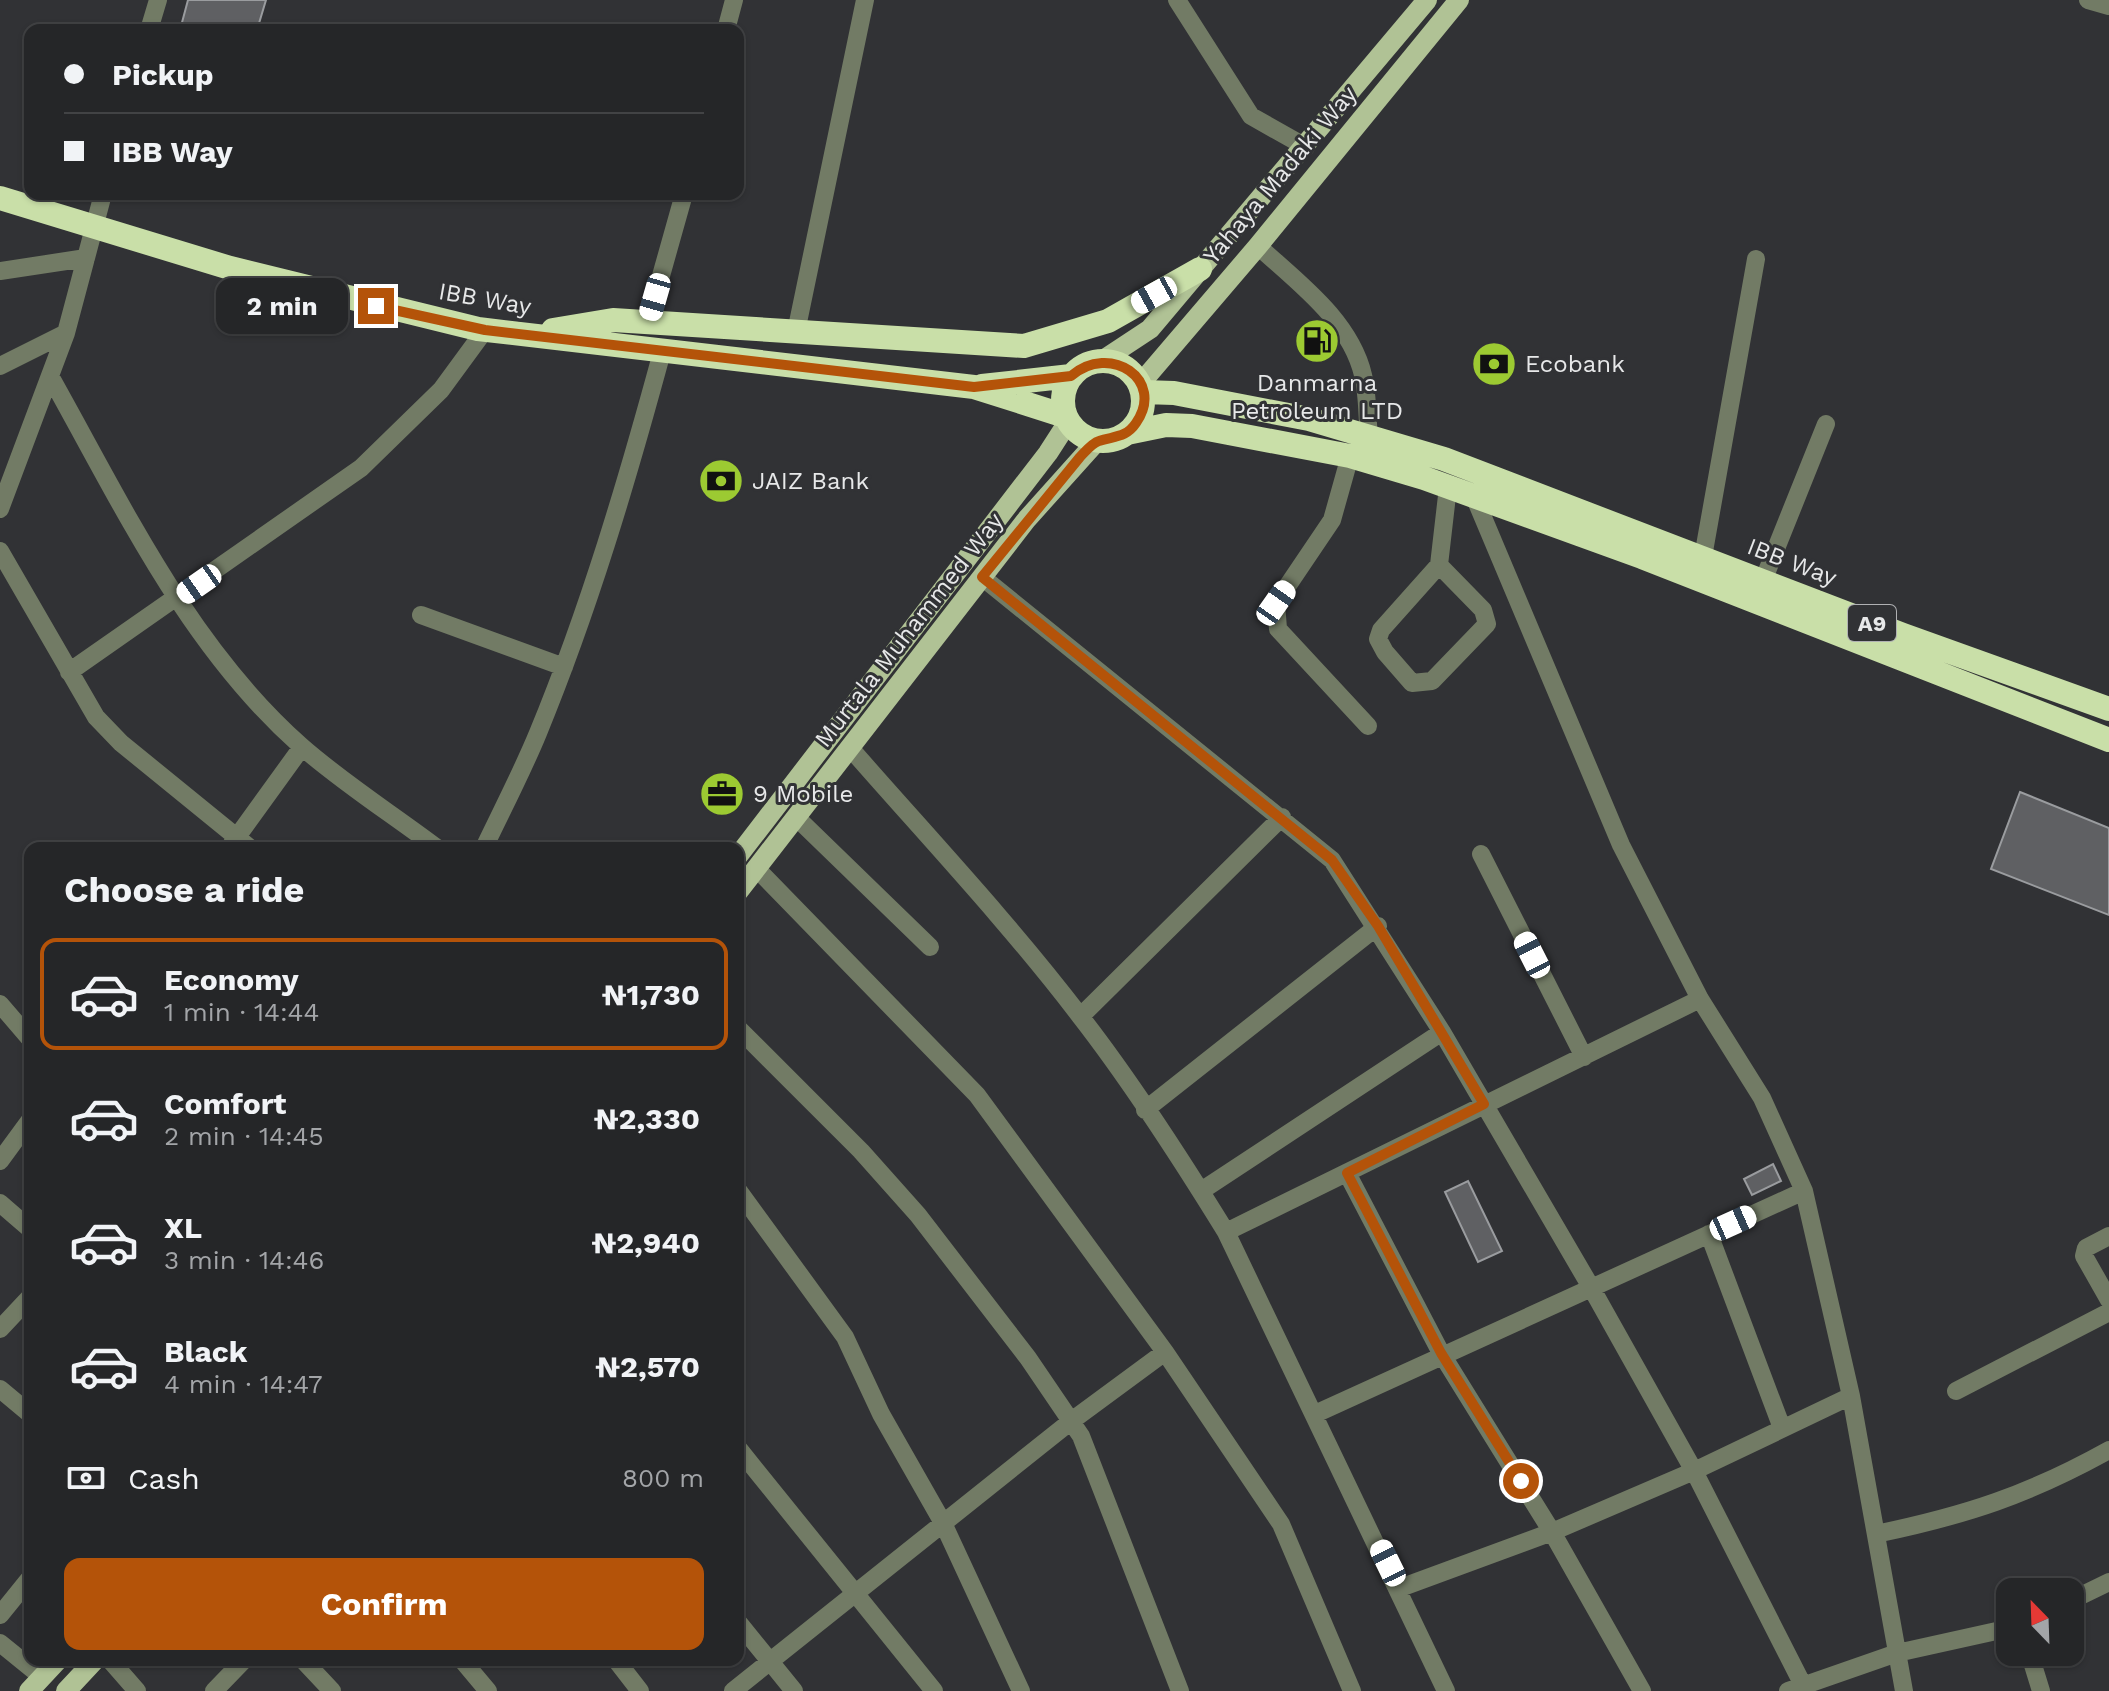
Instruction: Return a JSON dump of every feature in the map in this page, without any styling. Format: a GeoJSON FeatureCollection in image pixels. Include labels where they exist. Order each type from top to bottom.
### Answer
{"type":"FeatureCollection","features":[{"type":"Feature","properties":{"kind":"highway","name":"IBB Way"},"geometry":{"type":"LineString","coordinates":[[0,198],[336,296],[485,330],[974,387],[1066,419]]}},
{"type":"Feature","properties":{"kind":"highway"},"geometry":{"type":"LineString","coordinates":[[526,335],[613,320],[1024,346],[1108,321],[1200,269]]}},
{"type":"Feature","properties":{"kind":"highway"},"geometry":{"type":"LineString","coordinates":[[1097,441],[1085,438],[1066,419],[1062,403],[1071,376],[1081,367],[1103,360]]}},
{"type":"Feature","properties":{"kind":"highway","name":"A9"},"geometry":{"type":"LineString","coordinates":[[1103,360],[1129,369],[1142,387],[1309,419],[1369,438]]}},
{"type":"Feature","properties":{"kind":"highway","name":"IBB Way"},"geometry":{"type":"LineString","coordinates":[[974,387],[1071,376]]}},
{"type":"Feature","properties":{"kind":"highway"},"geometry":{"type":"LineString","coordinates":[[1127,433],[1140,417],[1142,387]]}},
{"type":"Feature","properties":{"kind":"highway","name":"A9"},"geometry":{"type":"LineString","coordinates":[[1097,441],[1113,440],[1127,433],[1166,425],[1192,426],[1350,456],[1535,517],[1642,557],[2109,740]]}},
{"type":"Feature","properties":{"kind":"highway","name":"IBB Way"},"geometry":{"type":"LineString","coordinates":[[1369,438],[1444,459],[1558,500],[1763,581],[2109,709]]}},
{"type":"Feature","properties":{"kind":"main road","name":"Yahaya Madaki Way"},"geometry":{"type":"LineString","coordinates":[[1103,360],[1150,329],[1427,0]]}},
{"type":"Feature","properties":{"kind":"main road","name":"Yahaya Madaki Way"},"geometry":{"type":"LineString","coordinates":[[1142,387],[1456,4]]}},
{"type":"Feature","properties":{"kind":"main road","name":"Murtala Muhammed Way"},"geometry":{"type":"LineString","coordinates":[[744,848],[1048,453],[1066,419]]}},
{"type":"Feature","properties":{"kind":"main road","name":"Murtala Muhammed Way"},"geometry":{"type":"LineString","coordinates":[[744,884],[1055,485],[1097,441]]}},
{"type":"Feature","properties":{"kind":"main road"},"geometry":{"type":"LineString","coordinates":[[36,1684],[52,1666]]}},
{"type":"Feature","properties":{"kind":"main road"},"geometry":{"type":"LineString","coordinates":[[66,1691],[89,1666]]}},
{"type":"Feature","properties":{"kind":"street"},"geometry":{"type":"LineString","coordinates":[[728,24],[734,0]]}},
{"type":"Feature","properties":{"kind":"street"},"geometry":{"type":"LineString","coordinates":[[796,332],[865,0]]}},
{"type":"Feature","properties":{"kind":"street"},"geometry":{"type":"LineString","coordinates":[[1177,0],[1251,116],[1306,147]]}},
{"type":"Feature","properties":{"kind":"street"},"geometry":{"type":"LineString","coordinates":[[2088,0],[2109,6]]}},
{"type":"Feature","properties":{"kind":"street"},"geometry":{"type":"LineString","coordinates":[[150,24],[154,3]]}},
{"type":"Feature","properties":{"kind":"street"},"geometry":{"type":"LineString","coordinates":[[0,509],[66,333],[101,200]]}},
{"type":"Feature","properties":{"kind":"street"},"geometry":{"type":"LineString","coordinates":[[648,322],[682,200]]}},
{"type":"Feature","properties":{"kind":"street"},"geometry":{"type":"LineString","coordinates":[[1258,246],[1342,329],[1363,374],[1369,438]]}},
{"type":"Feature","properties":{"kind":"street"},"geometry":{"type":"LineString","coordinates":[[0,271],[86,258]]}},
{"type":"Feature","properties":{"kind":"street"},"geometry":{"type":"LineString","coordinates":[[1703,557],[1756,259]]}},
{"type":"Feature","properties":{"kind":"street"},"geometry":{"type":"LineString","coordinates":[[69,672],[361,468],[441,390],[485,330]]}},
{"type":"Feature","properties":{"kind":"street"},"geometry":{"type":"LineString","coordinates":[[0,366],[66,333]]}},
{"type":"Feature","properties":{"kind":"street"},"geometry":{"type":"LineString","coordinates":[[487,842],[537,736],[564,667],[627,482],[662,352]]}},
{"type":"Feature","properties":{"kind":"street"},"geometry":{"type":"LineString","coordinates":[[50,376],[176,600],[267,713],[302,747],[429,842]]}},
{"type":"Feature","properties":{"kind":"street"},"geometry":{"type":"LineString","coordinates":[[1763,581],[1826,424]]}},
{"type":"Feature","properties":{"kind":"street"},"geometry":{"type":"LineString","coordinates":[[1350,456],[1332,520],[1276,603],[1275,617],[1278,629],[1368,726]]}},
{"type":"Feature","properties":{"kind":"street"},"geometry":{"type":"LineString","coordinates":[[1439,565],[1483,610],[1487,624],[1432,681],[1412,683],[1385,652],[1378,639],[1381,630],[1439,565],[1448,487]]}},
{"type":"Feature","properties":{"kind":"street"},"geometry":{"type":"LineString","coordinates":[[1474,496],[1621,845],[1700,999],[1762,1098],[1804,1191],[1882,1533],[1905,1652],[1904,1691]]}},
{"type":"Feature","properties":{"kind":"street"},"geometry":{"type":"LineString","coordinates":[[0,551],[96,717],[121,743],[236,842]]}},
{"type":"Feature","properties":{"kind":"street"},"geometry":{"type":"LineString","coordinates":[[982,577],[1332,860],[1378,926],[1592,1289],[1694,1471],[1799,1689],[1905,1652],[1996,1631]]}},
{"type":"Feature","properties":{"kind":"street"},"geometry":{"type":"LineString","coordinates":[[421,615],[564,667]]}},
{"type":"Feature","properties":{"kind":"street"},"geometry":{"type":"LineString","coordinates":[[241,842],[302,747]]}},
{"type":"Feature","properties":{"kind":"street"},"geometry":{"type":"LineString","coordinates":[[851,749],[957,868],[1081,1016],[1201,1191],[1226,1232],[1400,1588],[1446,1691]]}},
{"type":"Feature","properties":{"kind":"street"},"geometry":{"type":"LineString","coordinates":[[796,817],[930,947]]}},
{"type":"Feature","properties":{"kind":"street"},"geometry":{"type":"LineString","coordinates":[[1081,1016],[1282,817]]}},
{"type":"Feature","properties":{"kind":"street"},"geometry":{"type":"LineString","coordinates":[[1481,854],[1584,1057]]}},
{"type":"Feature","properties":{"kind":"street"},"geometry":{"type":"LineString","coordinates":[[756,868],[977,1095],[1165,1352],[1281,1524],[1352,1691]]}},
{"type":"Feature","properties":{"kind":"street"},"geometry":{"type":"LineString","coordinates":[[1145,1110],[1378,926]]}},
{"type":"Feature","properties":{"kind":"street"},"geometry":{"type":"LineString","coordinates":[[1226,1232],[1700,999]]}},
{"type":"Feature","properties":{"kind":"street"},"geometry":{"type":"LineString","coordinates":[[0,1004],[24,1032]]}},
{"type":"Feature","properties":{"kind":"street"},"geometry":{"type":"LineString","coordinates":[[1201,1191],[1442,1032]]}},
{"type":"Feature","properties":{"kind":"street"},"geometry":{"type":"LineString","coordinates":[[744,1034],[861,1151],[918,1215],[1028,1358],[1092,1457],[1180,1691]]}},
{"type":"Feature","properties":{"kind":"street"},"geometry":{"type":"LineString","coordinates":[[0,1161],[24,1128]]}},
{"type":"Feature","properties":{"kind":"street"},"geometry":{"type":"LineString","coordinates":[[1347,1173],[1441,1353],[1552,1532],[1642,1691]]}},
{"type":"Feature","properties":{"kind":"street"},"geometry":{"type":"LineString","coordinates":[[1315,1414],[1441,1353],[1592,1289],[1804,1191]]}},
{"type":"Feature","properties":{"kind":"street"},"geometry":{"type":"LineString","coordinates":[[744,1197],[845,1337],[881,1414],[943,1523],[1021,1691]]}},
{"type":"Feature","properties":{"kind":"street"},"geometry":{"type":"LineString","coordinates":[[0,1203],[24,1224]]}},
{"type":"Feature","properties":{"kind":"street"},"geometry":{"type":"LineString","coordinates":[[744,1214],[752,1207]]}},
{"type":"Feature","properties":{"kind":"street"},"geometry":{"type":"LineString","coordinates":[[1709,1234],[1782,1428]]}},
{"type":"Feature","properties":{"kind":"street"},"geometry":{"type":"LineString","coordinates":[[2109,1236],[2086,1248],[2084,1256],[2109,1300]]}},
{"type":"Feature","properties":{"kind":"street"},"geometry":{"type":"LineString","coordinates":[[0,1329],[24,1303]]}},
{"type":"Feature","properties":{"kind":"street"},"geometry":{"type":"LineString","coordinates":[[1956,1391],[2109,1312]]}},
{"type":"Feature","properties":{"kind":"street"},"geometry":{"type":"LineString","coordinates":[[733,1691],[1070,1422],[1165,1352]]}},
{"type":"Feature","properties":{"kind":"street"},"geometry":{"type":"LineString","coordinates":[[0,1389],[24,1409]]}},
{"type":"Feature","properties":{"kind":"street"},"geometry":{"type":"LineString","coordinates":[[1400,1588],[1552,1532],[1694,1471],[1851,1396]]}},
{"type":"Feature","properties":{"kind":"street"},"geometry":{"type":"LineString","coordinates":[[1882,1533],[1935,1523],[2022,1494],[2109,1450]]}},
{"type":"Feature","properties":{"kind":"street"},"geometry":{"type":"LineString","coordinates":[[744,1455],[934,1691]]}},
{"type":"Feature","properties":{"kind":"street"},"geometry":{"type":"LineString","coordinates":[[2084,1594],[2109,1582]]}},
{"type":"Feature","properties":{"kind":"street"},"geometry":{"type":"LineString","coordinates":[[0,1615],[24,1585]]}},
{"type":"Feature","properties":{"kind":"street"},"geometry":{"type":"LineString","coordinates":[[744,1629],[794,1691]]}},
{"type":"Feature","properties":{"kind":"street"},"geometry":{"type":"LineString","coordinates":[[0,1643],[36,1684]]}},
{"type":"Feature","properties":{"kind":"street"},"geometry":{"type":"LineString","coordinates":[[115,1666],[137,1691]]}},
{"type":"Feature","properties":{"kind":"street"},"geometry":{"type":"LineString","coordinates":[[214,1691],[238,1666]]}},
{"type":"Feature","properties":{"kind":"street"},"geometry":{"type":"LineString","coordinates":[[309,1666],[332,1691]]}},
{"type":"Feature","properties":{"kind":"street"},"geometry":{"type":"LineString","coordinates":[[467,1666],[488,1691]]}},
{"type":"Feature","properties":{"kind":"street"},"geometry":{"type":"LineString","coordinates":[[621,1666],[640,1691]]}},
{"type":"Feature","properties":{"kind":"street"},"geometry":{"type":"LineString","coordinates":[[2033,1666],[2041,1691]]}},
{"type":"Feature","properties":{"kind":"building"},"geometry":{"type":"Polygon","coordinates":[[[188,0],[266,0],[259,24],[182,24],[188,0]]]}},
{"type":"Feature","properties":{"kind":"building"},"geometry":{"type":"Polygon","coordinates":[[[2020,792],[2109,828],[2109,915],[1991,869],[2020,792]]]}},
{"type":"Feature","properties":{"kind":"building"},"geometry":{"type":"Polygon","coordinates":[[[1773,1164],[1781,1181],[1752,1195],[1744,1179],[1773,1164]]]}},
{"type":"Feature","properties":{"kind":"building"},"geometry":{"type":"Polygon","coordinates":[[[1468,1181],[1502,1251],[1478,1262],[1445,1192],[1468,1181]]]}},
{"type":"Feature","properties":{"kind":"place","name":"Danmarna Petroleum LTD"},"geometry":{"type":"Point","coordinates":[1317,341]}},
{"type":"Feature","properties":{"kind":"place","name":"Ecobank"},"geometry":{"type":"Point","coordinates":[1494,364]}},
{"type":"Feature","properties":{"kind":"place","name":"JAIZ Bank"},"geometry":{"type":"Point","coordinates":[721,481]}},
{"type":"Feature","properties":{"kind":"place","name":"9 Mobile"},"geometry":{"type":"Point","coordinates":[722,794]}},
{"type":"Feature","properties":{"kind":"route"},"geometry":{"type":"LineString","coordinates":[[376,306],[485,330],[974,387],[1071,376],[1081,367],[1103,360],[1129,369],[1141,383],[1143,392],[1143,407],[1135,426],[1113,440],[1097,441],[1080,457],[982,577],[1226,771],[1332,860],[1378,926],[1442,1032],[1484,1104],[1347,1173],[1441,1353],[1521,1481]]}}]}
